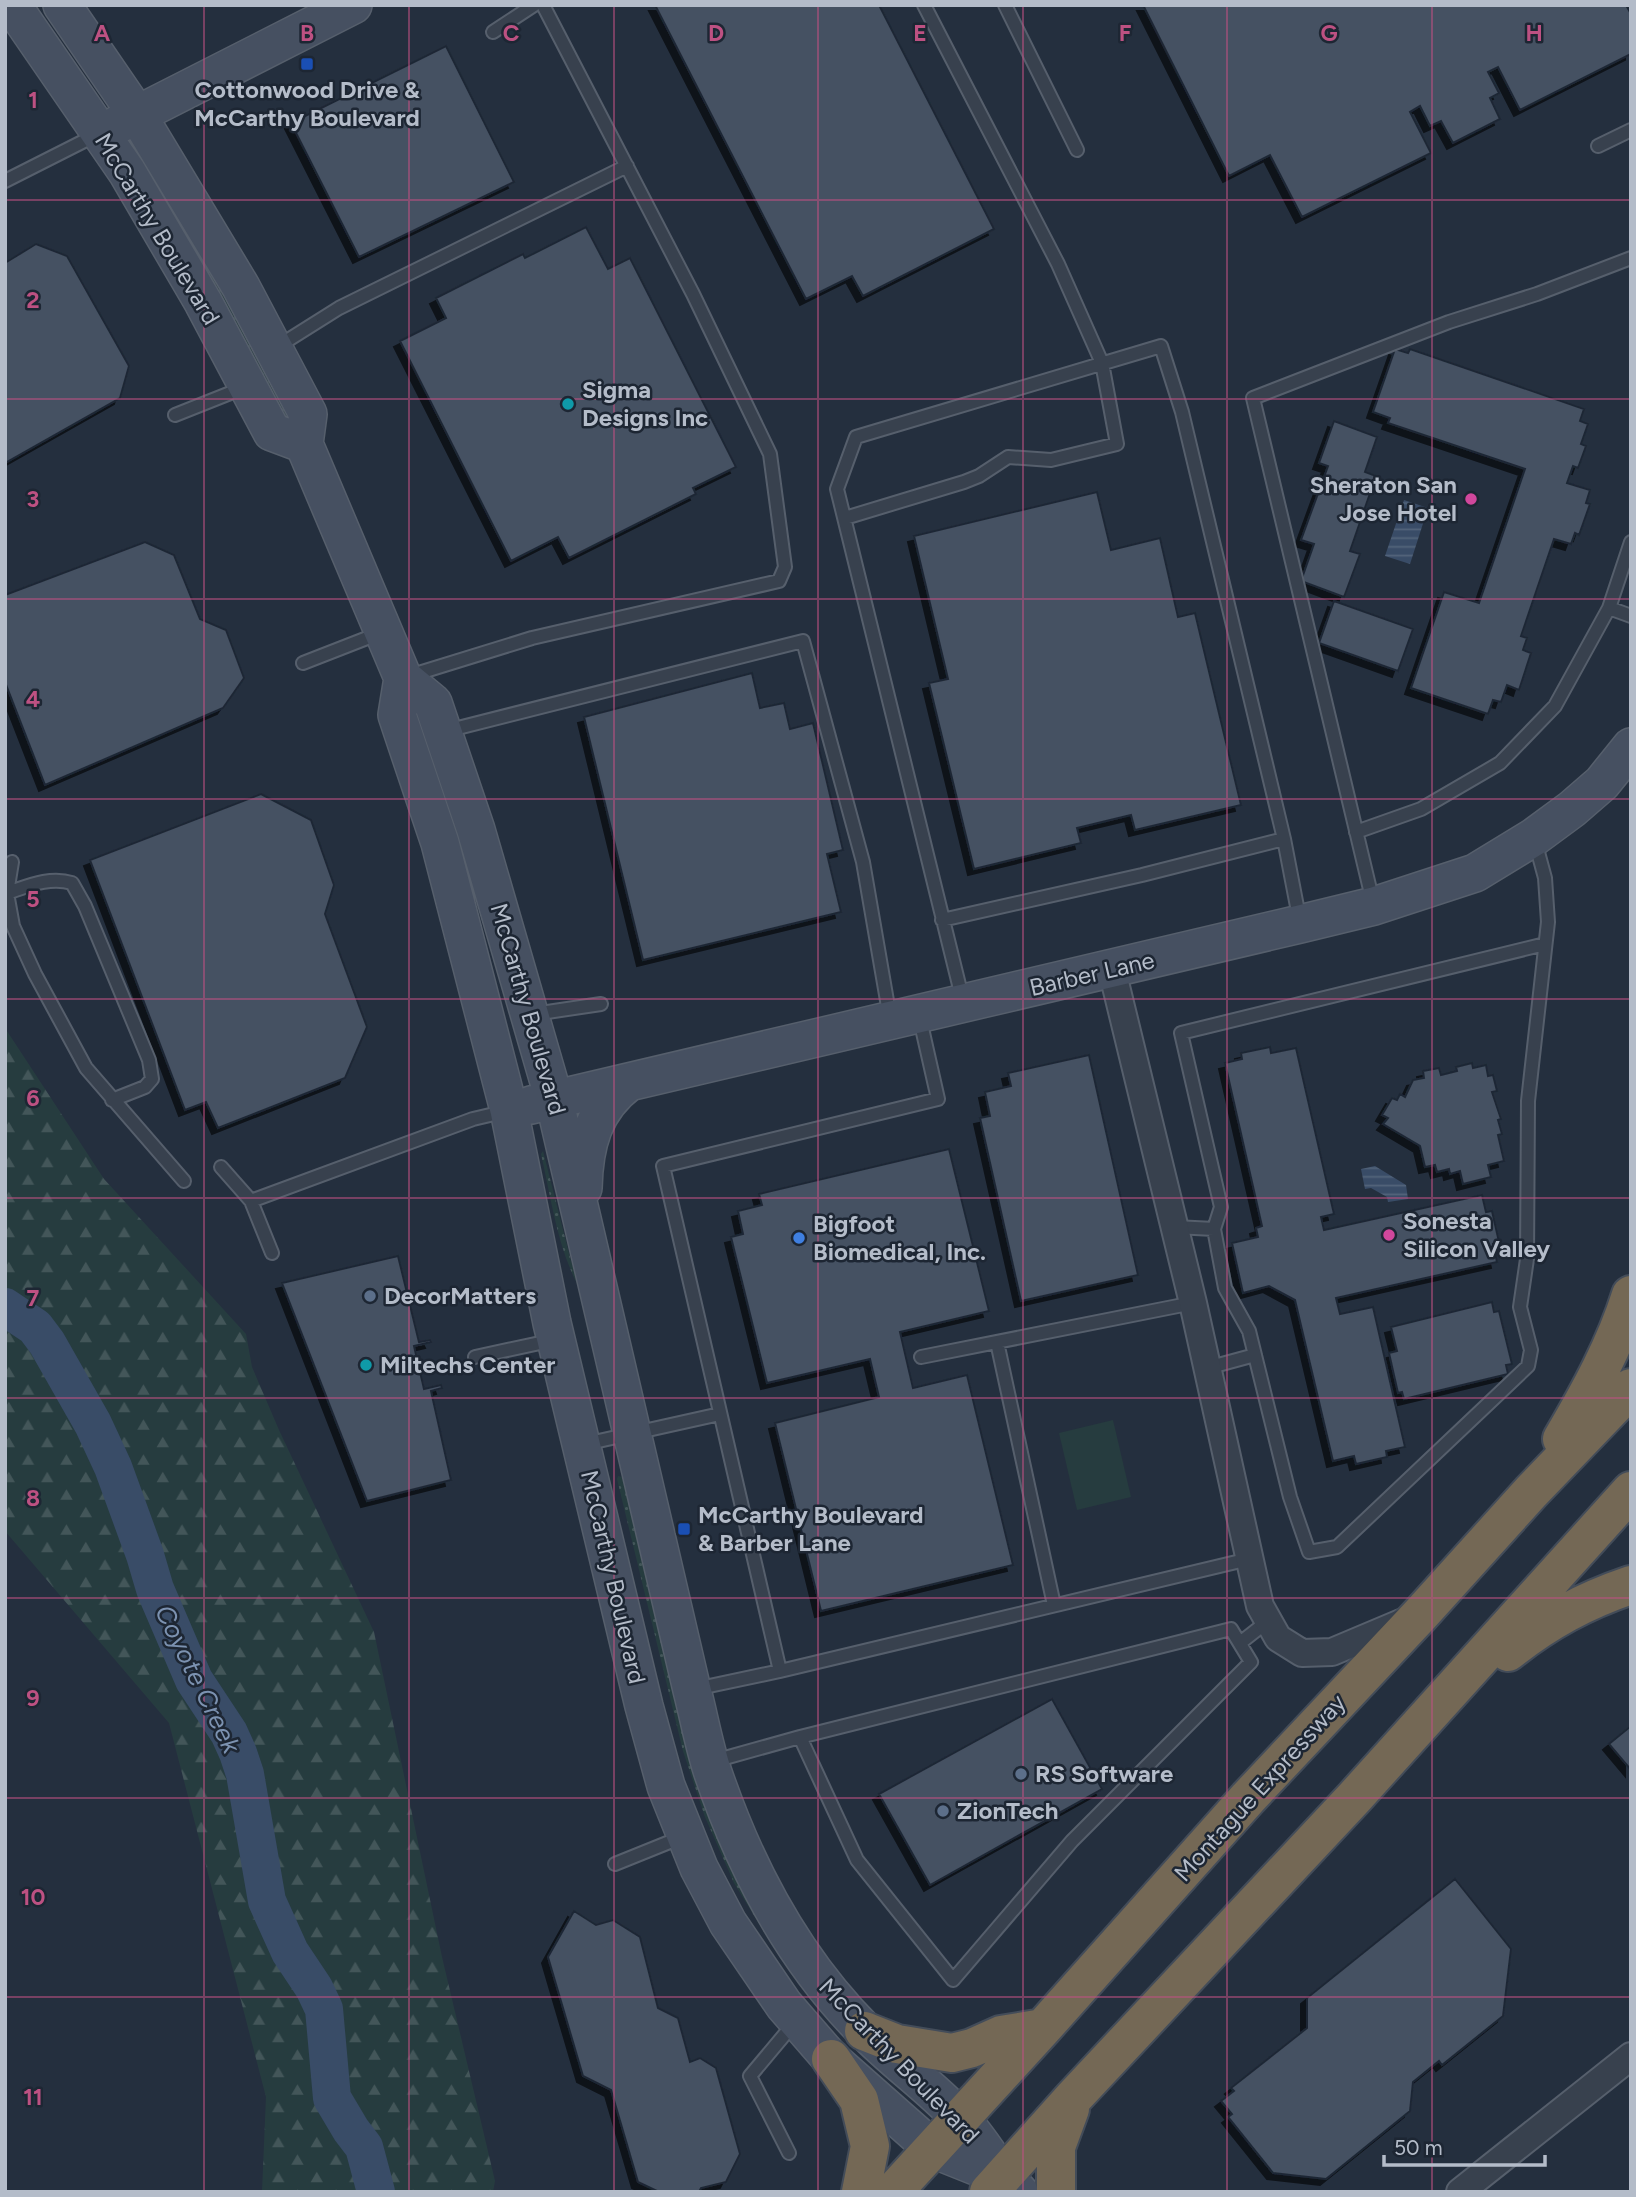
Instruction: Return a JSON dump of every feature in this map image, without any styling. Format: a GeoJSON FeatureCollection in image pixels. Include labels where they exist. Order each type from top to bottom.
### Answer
{"type":"FeatureCollection","features":[{"type":"Feature","properties":{"kind":"highway"},"geometry":{"type":"LineString","coordinates":[[1531,1492],[1600,1370],[1631,1295]]}},
{"type":"Feature","properties":{"kind":"highway","name":"Montague Expressway"},"geometry":{"type":"LineString","coordinates":[[893,2192],[1248,1798],[1631,1388]]}},
{"type":"Feature","properties":{"kind":"highway"},"geometry":{"type":"LineString","coordinates":[[1003,2187],[1074,2097],[1382,1767],[1631,1491]]}},
{"type":"Feature","properties":{"kind":"highway"},"geometry":{"type":"LineString","coordinates":[[1382,1767],[1487,1668],[1539,1627],[1602,1595],[1631,1586]]}},
{"type":"Feature","properties":{"kind":"highway"},"geometry":{"type":"LineString","coordinates":[[864,2031],[897,2044],[953,2053],[1001,2035],[1043,2028]]}},
{"type":"Feature","properties":{"kind":"highway"},"geometry":{"type":"LineString","coordinates":[[831,2059],[859,2100],[870,2146],[861,2192]]}},
{"type":"Feature","properties":{"kind":"highway"},"geometry":{"type":"LineString","coordinates":[[1056,2192],[1055,2147],[1074,2097]]}},
{"type":"Feature","properties":{"kind":"main road","name":"McCarthy Boulevard"},"geometry":{"type":"LineString","coordinates":[[12,5],[127,172],[203,302],[272,432],[304,444]]}},
{"type":"Feature","properties":{"kind":"main road","name":"McCarthy Boulevard"},"geometry":{"type":"LineString","coordinates":[[62,5],[138,116],[241,287],[274,349],[308,414],[304,444],[403,678],[433,703],[476,830],[554,1099],[692,1690],[710,1762],[741,1848],[767,1901],[817,1976],[864,2031],[960,2118],[1003,2187]]}},
{"type":"Feature","properties":{"kind":"main road"},"geometry":{"type":"LineString","coordinates":[[100,133],[138,116],[333,9]]}},
{"type":"Feature","properties":{"kind":"main road","name":"McCarthy Boulevard"},"geometry":{"type":"LineString","coordinates":[[403,678],[397,715],[440,843],[509,1110],[556,1340],[644,1706],[666,1786],[699,1868],[728,1923],[784,2005],[831,2059],[933,2149],[1003,2187]]}},
{"type":"Feature","properties":{"kind":"main road","name":"Barber Lane"},"geometry":{"type":"LineString","coordinates":[[509,1110],[964,1005],[1374,906],[1475,873],[1534,837],[1602,783],[1631,747]]}},
{"type":"Feature","properties":{"kind":"main road"},"geometry":{"type":"LineString","coordinates":[[582,1217],[584,1164],[594,1122],[612,1095],[629,1082]]}},
{"type":"Feature","properties":{"kind":"street"},"geometry":{"type":"LineString","coordinates":[[1112,970],[1193,1303],[1260,1606],[1273,1629],[1302,1653],[1332,1652],[1420,1615]]}},
{"type":"Feature","properties":{"kind":"street"},"geometry":{"type":"LineString","coordinates":[[1460,2192],[1631,2056]]}},
{"type":"Feature","properties":{"kind":"lane"},"geometry":{"type":"LineString","coordinates":[[493,33],[534,5]]}},
{"type":"Feature","properties":{"kind":"lane"},"geometry":{"type":"LineString","coordinates":[[403,678],[532,638],[779,581],[785,567],[770,453],[693,294],[543,5]]}},
{"type":"Feature","properties":{"kind":"lane"},"geometry":{"type":"LineString","coordinates":[[845,518],[964,482],[979,476],[1008,457],[1051,460],[1117,444],[1102,363],[1058,264],[924,5]]}},
{"type":"Feature","properties":{"kind":"lane"},"geometry":{"type":"LineString","coordinates":[[1005,5],[1077,149]]}},
{"type":"Feature","properties":{"kind":"lane"},"geometry":{"type":"LineString","coordinates":[[1598,146],[1631,130]]}},
{"type":"Feature","properties":{"kind":"lane"},"geometry":{"type":"LineString","coordinates":[[5,181],[100,133]]}},
{"type":"Feature","properties":{"kind":"lane"},"geometry":{"type":"LineString","coordinates":[[274,349],[339,308],[626,166]]}},
{"type":"Feature","properties":{"kind":"lane"},"geometry":{"type":"LineString","coordinates":[[1374,906],[1253,398],[1449,322],[1537,294],[1631,258]]}},
{"type":"Feature","properties":{"kind":"lane"},"geometry":{"type":"LineString","coordinates":[[964,1005],[837,489],[856,437],[1161,346],[1182,412],[1284,839],[1300,925]]}},
{"type":"Feature","properties":{"kind":"lane"},"geometry":{"type":"LineString","coordinates":[[175,415],[248,386]]}},
{"type":"Feature","properties":{"kind":"lane"},"geometry":{"type":"LineString","coordinates":[[1356,832],[1421,809],[1500,762],[1555,706],[1609,608],[1631,542]]}},
{"type":"Feature","properties":{"kind":"lane"},"geometry":{"type":"LineString","coordinates":[[1609,608],[1631,616]]}},
{"type":"Feature","properties":{"kind":"lane"},"geometry":{"type":"LineString","coordinates":[[303,663],[384,631]]}},
{"type":"Feature","properties":{"kind":"lane"},"geometry":{"type":"LineString","coordinates":[[443,732],[803,641],[905,1018],[938,1099],[663,1166],[780,1671]]}},
{"type":"Feature","properties":{"kind":"lane"},"geometry":{"type":"LineString","coordinates":[[1534,837],[1545,878],[1548,922],[1528,1101],[1527,1259],[1520,1307],[1531,1350],[1528,1366],[1337,1547],[1309,1552],[1290,1497],[1249,1331],[1225,1289],[1214,1229],[1222,1207],[1181,1033],[1545,944]]}},
{"type":"Feature","properties":{"kind":"lane"},"geometry":{"type":"LineString","coordinates":[[943,920],[1142,875],[1284,839]]}},
{"type":"Feature","properties":{"kind":"lane"},"geometry":{"type":"LineString","coordinates":[[12,862],[6,893],[13,926],[35,974],[86,1068],[184,1181]]}},
{"type":"Feature","properties":{"kind":"lane"},"geometry":{"type":"LineString","coordinates":[[6,893],[40,882],[60,879],[72,883],[85,906],[149,1060],[152,1079],[145,1087],[113,1100]]}},
{"type":"Feature","properties":{"kind":"lane"},"geometry":{"type":"LineString","coordinates":[[530,1014],[601,1004]]}},
{"type":"Feature","properties":{"kind":"lane"},"geometry":{"type":"LineString","coordinates":[[250,1201],[473,1119],[509,1110]]}},
{"type":"Feature","properties":{"kind":"lane"},"geometry":{"type":"LineString","coordinates":[[221,1167],[250,1201],[272,1254]]}},
{"type":"Feature","properties":{"kind":"lane"},"geometry":{"type":"LineString","coordinates":[[1175,1227],[1214,1229]]}},
{"type":"Feature","properties":{"kind":"lane"},"geometry":{"type":"LineString","coordinates":[[921,1357],[1193,1303]]}},
{"type":"Feature","properties":{"kind":"lane"},"geometry":{"type":"LineString","coordinates":[[475,1357],[556,1340]]}},
{"type":"Feature","properties":{"kind":"lane"},"geometry":{"type":"LineString","coordinates":[[997,1342],[1054,1605]]}},
{"type":"Feature","properties":{"kind":"lane"},"geometry":{"type":"LineString","coordinates":[[1207,1368],[1255,1355]]}},
{"type":"Feature","properties":{"kind":"lane"},"geometry":{"type":"LineString","coordinates":[[582,1445],[720,1414]]}},
{"type":"Feature","properties":{"kind":"lane"},"geometry":{"type":"LineString","coordinates":[[692,1690],[1249,1559]]}},
{"type":"Feature","properties":{"kind":"lane"},"geometry":{"type":"LineString","coordinates":[[710,1762],[800,1737],[1231,1629],[1251,1662],[1072,1842],[953,1980],[857,1860],[800,1737]]}},
{"type":"Feature","properties":{"kind":"lane"},"geometry":{"type":"LineString","coordinates":[[1240,1643],[1273,1629]]}},
{"type":"Feature","properties":{"kind":"lane"},"geometry":{"type":"LineString","coordinates":[[615,1864],[686,1835]]}},
{"type":"Feature","properties":{"kind":"lane"},"geometry":{"type":"LineString","coordinates":[[789,2153],[750,2076],[797,2020]]}},
{"type":"Feature","properties":{"kind":"green space"},"geometry":{"type":"Polygon","coordinates":[[[148,172],[152,174],[295,408],[289,428],[148,172]]]}},
{"type":"Feature","properties":{"kind":"green space"},"geometry":{"type":"Polygon","coordinates":[[[5,1028],[104,1179],[246,1334],[252,1367],[279,1430],[374,1632],[442,1957],[495,2181],[493,2192],[262,2192],[266,2097],[169,1723],[5,1531],[5,1028]]]}},
{"type":"Feature","properties":{"kind":"green space"},"geometry":{"type":"Polygon","coordinates":[[[543,1151],[571,1261],[584,1296],[562,1245],[541,1154],[543,1151]]]}},
{"type":"Feature","properties":{"kind":"green space"},"geometry":{"type":"Polygon","coordinates":[[[1113,1420],[1131,1497],[1077,1510],[1059,1433],[1113,1420]]]}},
{"type":"Feature","properties":{"kind":"green space"},"geometry":{"type":"Polygon","coordinates":[[[618,1476],[622,1477],[650,1593],[705,1782],[925,2108],[890,2077],[801,1985],[774,1948],[734,1883],[705,1817],[683,1751],[618,1476]]]}},
{"type":"Feature","properties":{"kind":"water"},"geometry":{"type":"Polygon","coordinates":[[[1404,500],[1428,508],[1410,564],[1385,556],[1404,500]]]}},
{"type":"Feature","properties":{"kind":"water"},"geometry":{"type":"Polygon","coordinates":[[[1375,1166],[1406,1185],[1408,1199],[1388,1202],[1387,1197],[1371,1188],[1365,1189],[1361,1169],[1375,1166]]]}},
{"type":"Feature","properties":{"kind":"building"},"geometry":{"type":"Polygon","coordinates":[[[655,5],[879,5],[994,229],[863,296],[852,276],[806,299],[655,5]]]}},
{"type":"Feature","properties":{"kind":"building"},"geometry":{"type":"Polygon","coordinates":[[[1143,5],[1626,5],[1631,14],[1631,54],[1520,110],[1498,67],[1488,72],[1499,93],[1490,98],[1500,119],[1453,143],[1441,121],[1430,126],[1420,106],[1410,112],[1431,153],[1302,217],[1270,155],[1229,176],[1143,5]]]}},
{"type":"Feature","properties":{"kind":"building"},"geometry":{"type":"Polygon","coordinates":[[[446,46],[514,182],[359,257],[291,123],[446,46]]]}},
{"type":"Feature","properties":{"kind":"building","name":"Sigma Designs Inc"},"geometry":{"type":"Polygon","coordinates":[[[586,227],[608,269],[630,258],[736,467],[693,488],[696,494],[569,558],[558,537],[511,561],[400,341],[446,318],[436,298],[523,254],[525,258],[586,227]]]}},
{"type":"Feature","properties":{"kind":"building"},"geometry":{"type":"Polygon","coordinates":[[[36,244],[67,256],[129,366],[120,398],[5,463],[5,263],[36,244]]]}},
{"type":"Feature","properties":{"kind":"building"},"geometry":{"type":"Polygon","coordinates":[[[1395,349],[1408,353],[1410,349],[1584,409],[1580,421],[1588,424],[1581,444],[1586,446],[1578,468],[1573,466],[1567,483],[1590,490],[1586,503],[1590,504],[1579,535],[1575,533],[1571,544],[1554,539],[1521,636],[1527,638],[1523,650],[1531,653],[1519,690],[1507,685],[1501,702],[1493,700],[1488,714],[1411,688],[1444,592],[1479,603],[1525,469],[1388,423],[1390,418],[1373,412],[1395,349]]]}},
{"type":"Feature","properties":{"kind":"building"},"geometry":{"type":"Polygon","coordinates":[[[1334,421],[1377,437],[1365,472],[1376,476],[1350,551],[1360,554],[1344,597],[1301,581],[1314,544],[1301,540],[1328,466],[1319,463],[1334,421]]]}},
{"type":"Feature","properties":{"kind":"building"},"geometry":{"type":"Polygon","coordinates":[[[1097,492],[1111,550],[1160,538],[1178,617],[1195,613],[1241,805],[1135,830],[1131,815],[1077,828],[1081,843],[974,869],[929,683],[948,679],[914,536],[1097,492]]]}},
{"type":"Feature","properties":{"kind":"building"},"geometry":{"type":"Polygon","coordinates":[[[145,542],[174,555],[200,619],[226,630],[244,678],[223,708],[45,785],[5,682],[5,595],[145,542]]]}},
{"type":"Feature","properties":{"kind":"building"},"geometry":{"type":"Polygon","coordinates":[[[1334,601],[1413,629],[1398,671],[1319,643],[1334,601]]]}},
{"type":"Feature","properties":{"kind":"building"},"geometry":{"type":"Polygon","coordinates":[[[752,673],[760,708],[784,703],[790,729],[813,723],[843,850],[827,854],[841,912],[643,960],[584,717],[752,673]]]}},
{"type":"Feature","properties":{"kind":"building"},"geometry":{"type":"Polygon","coordinates":[[[261,794],[311,820],[334,885],[325,914],[367,1027],[345,1078],[218,1128],[206,1102],[185,1110],[90,860],[261,794]]]}},
{"type":"Feature","properties":{"kind":"building"},"geometry":{"type":"Polygon","coordinates":[[[1270,1047],[1271,1053],[1296,1048],[1334,1214],[1321,1217],[1324,1230],[1482,1195],[1486,1212],[1492,1211],[1499,1242],[1493,1244],[1497,1262],[1336,1298],[1340,1314],[1373,1307],[1405,1447],[1386,1451],[1387,1457],[1356,1464],[1354,1456],[1333,1461],[1295,1300],[1269,1286],[1243,1293],[1232,1243],[1258,1237],[1256,1228],[1262,1226],[1225,1063],[1242,1059],[1241,1053],[1270,1047]]]}},
{"type":"Feature","properties":{"kind":"building"},"geometry":{"type":"Polygon","coordinates":[[[1089,1055],[1138,1275],[1021,1301],[980,1118],[990,1116],[985,1092],[1011,1086],[1008,1073],[1089,1055]]]}},
{"type":"Feature","properties":{"kind":"building"},"geometry":{"type":"Polygon","coordinates":[[[1472,1063],[1473,1068],[1486,1065],[1488,1076],[1493,1075],[1497,1091],[1492,1092],[1501,1119],[1498,1120],[1502,1134],[1498,1135],[1504,1161],[1488,1165],[1491,1177],[1463,1184],[1460,1171],[1450,1174],[1449,1169],[1437,1172],[1435,1165],[1425,1167],[1420,1146],[1383,1124],[1388,1118],[1382,1115],[1392,1098],[1397,1100],[1400,1094],[1405,1097],[1413,1080],[1424,1078],[1423,1071],[1439,1068],[1441,1075],[1472,1063]]]}},
{"type":"Feature","properties":{"kind":"building"},"geometry":{"type":"Polygon","coordinates":[[[949,1149],[989,1311],[900,1332],[913,1388],[967,1375],[1013,1565],[821,1611],[775,1423],[879,1397],[870,1359],[767,1383],[731,1237],[743,1234],[738,1211],[762,1205],[759,1194],[949,1149]]]}},
{"type":"Feature","properties":{"kind":"building","name":"Miltechs Center"},"geometry":{"type":"Polygon","coordinates":[[[398,1256],[419,1342],[431,1342],[414,1346],[424,1389],[441,1385],[442,1388],[431,1391],[451,1480],[367,1501],[282,1283],[398,1256]]]}},
{"type":"Feature","properties":{"kind":"building"},"geometry":{"type":"Polygon","coordinates":[[[1492,1302],[1494,1312],[1499,1311],[1512,1364],[1506,1365],[1508,1374],[1404,1399],[1402,1392],[1398,1393],[1389,1353],[1397,1351],[1391,1327],[1492,1302]]]}},
{"type":"Feature","properties":{"kind":"building"},"geometry":{"type":"Polygon","coordinates":[[[1052,1699],[1102,1789],[930,1885],[879,1794],[1052,1699]]]}},
{"type":"Feature","properties":{"kind":"building"},"geometry":{"type":"Polygon","coordinates":[[[1631,1726],[1631,1770],[1609,1744],[1631,1726]]]}},
{"type":"Feature","properties":{"kind":"building"},"geometry":{"type":"Polygon","coordinates":[[[1455,1879],[1511,1949],[1503,2016],[1442,2065],[1439,2061],[1413,2082],[1410,2111],[1326,2179],[1273,2173],[1228,2117],[1232,2114],[1221,2101],[1234,2091],[1231,2088],[1307,2028],[1307,1998],[1455,1879]]]}},
{"type":"Feature","properties":{"kind":"building"},"geometry":{"type":"Polygon","coordinates":[[[574,1911],[596,1925],[613,1920],[640,1937],[658,2008],[678,2018],[690,2062],[700,2058],[716,2068],[740,2154],[726,2182],[701,2188],[699,2192],[659,2192],[638,2182],[611,2090],[583,2076],[548,1957],[574,1911]]]}},
{"type":"Feature","properties":{"kind":"waterway","name":"Coyote Creek"},"geometry":{"type":"LineString","coordinates":[[5,1307],[35,1327],[93,1424],[113,1467],[155,1589],[194,1680],[229,1733],[238,1753],[245,1774],[267,1901],[290,1952],[314,1988],[324,2009],[332,2098],[364,2147],[376,2192]]}},
{"type":"Feature","properties":{"kind":"place","name":"Cottonwood Drive & McCarthy Boulevard"},"geometry":{"type":"Point","coordinates":[307,64]}},
{"type":"Feature","properties":{"kind":"place","name":"Sigma Designs Inc"},"geometry":{"type":"Point","coordinates":[568,404]}},
{"type":"Feature","properties":{"kind":"place","name":"Sheraton San Jose Hotel"},"geometry":{"type":"Point","coordinates":[1471,499]}},
{"type":"Feature","properties":{"kind":"place","name":"Sonesta Silicon Valley"},"geometry":{"type":"Point","coordinates":[1389,1235]}},
{"type":"Feature","properties":{"kind":"place","name":"Bigfoot Biomedical, Inc."},"geometry":{"type":"Point","coordinates":[799,1238]}},
{"type":"Feature","properties":{"kind":"place","name":"DecorMatters"},"geometry":{"type":"Point","coordinates":[370,1296]}},
{"type":"Feature","properties":{"kind":"place","name":"Miltechs Center"},"geometry":{"type":"Point","coordinates":[366,1365]}},
{"type":"Feature","properties":{"kind":"place","name":"McCarthy Boulevard & Barber Lane"},"geometry":{"type":"Point","coordinates":[684,1529]}},
{"type":"Feature","properties":{"kind":"place","name":"RS Software"},"geometry":{"type":"Point","coordinates":[1021,1774]}},
{"type":"Feature","properties":{"kind":"place","name":"ZionTech"},"geometry":{"type":"Point","coordinates":[943,1811]}}]}
